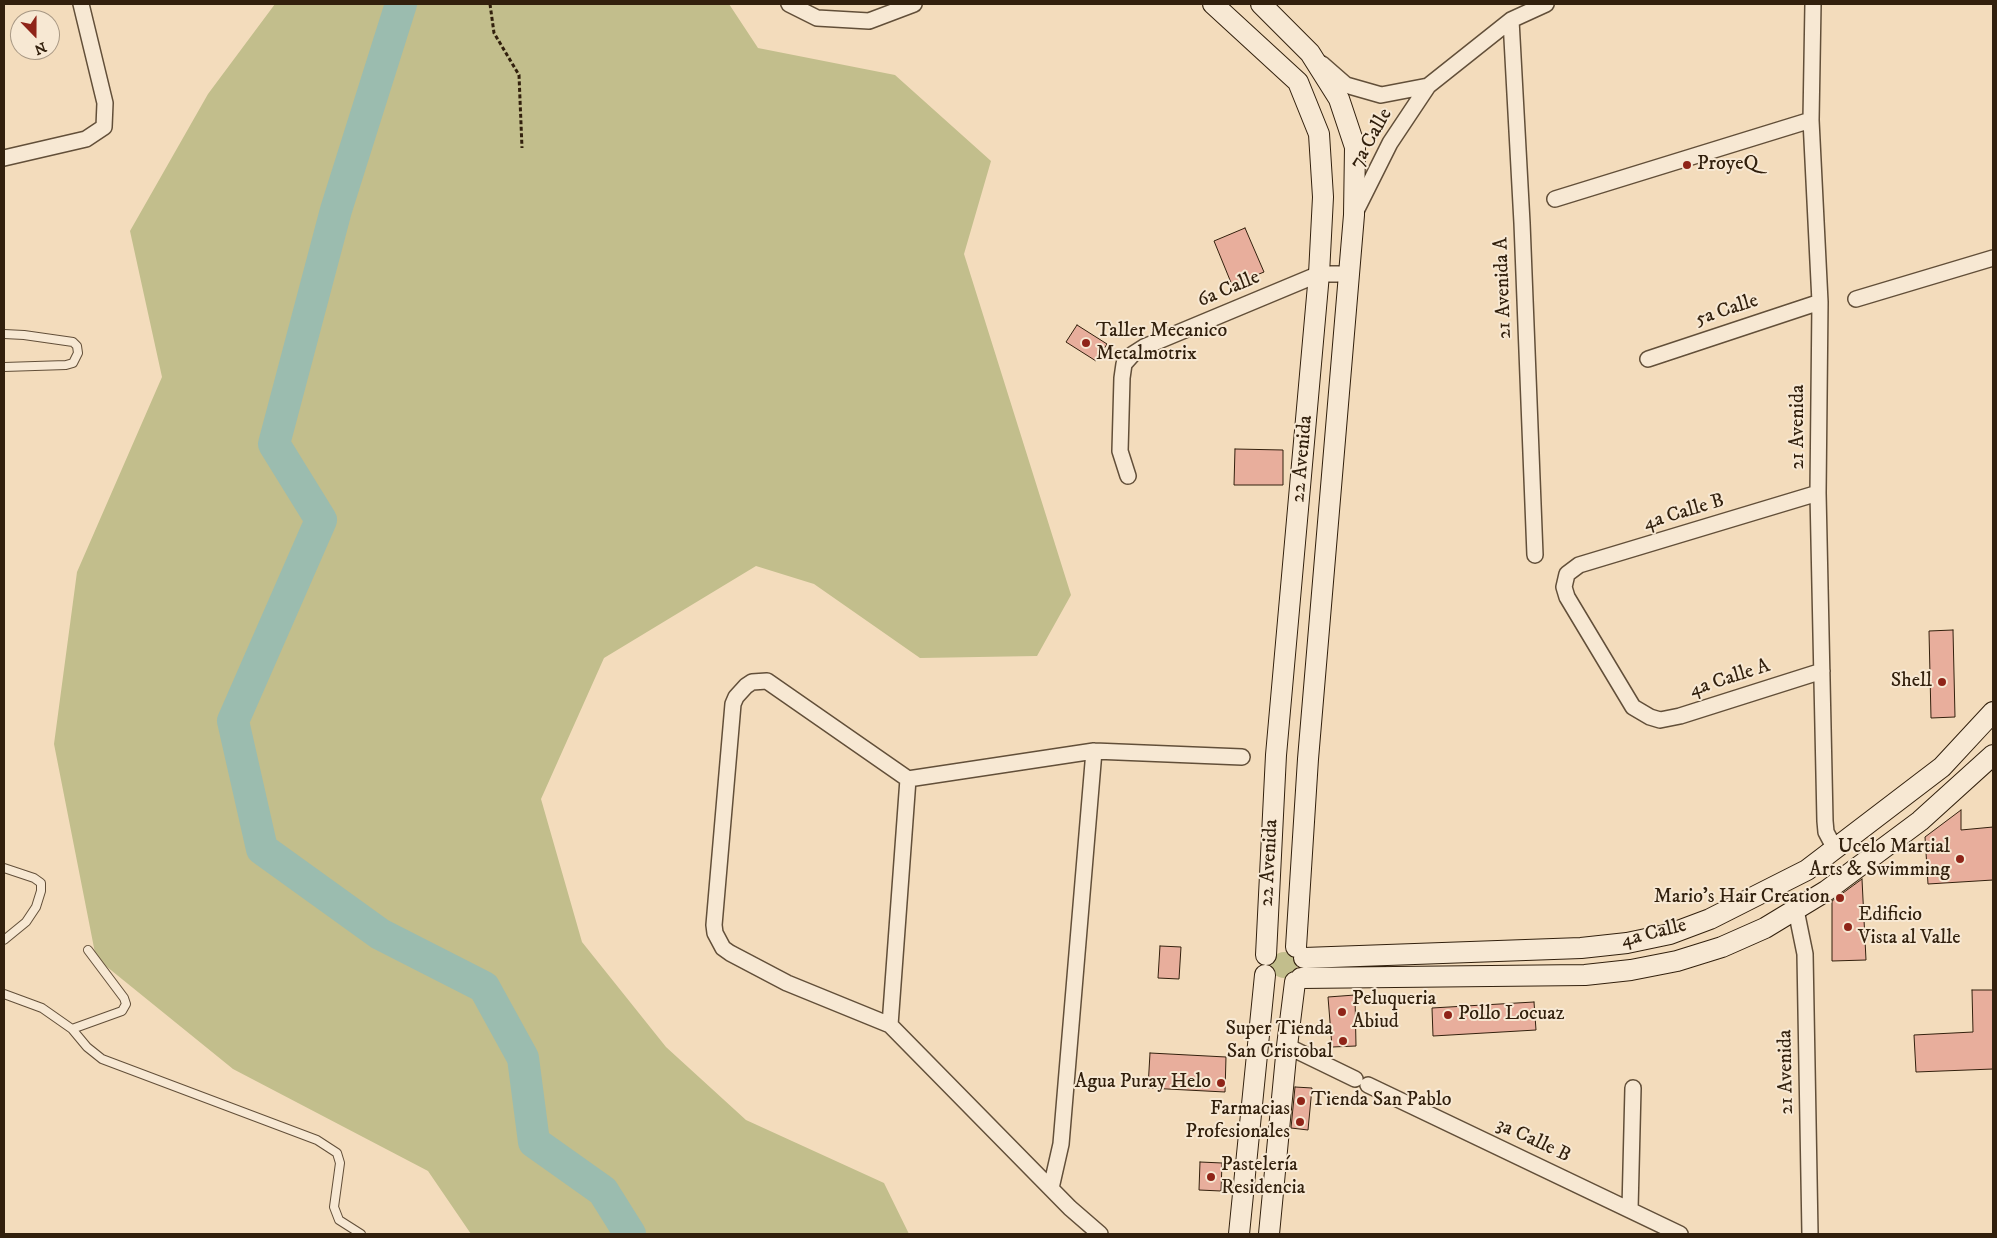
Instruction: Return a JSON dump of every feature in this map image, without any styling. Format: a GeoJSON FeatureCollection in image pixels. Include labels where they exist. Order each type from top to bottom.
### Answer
{"type":"FeatureCollection","features":[{"type":"Feature","properties":{"kind":"main road","name":"22 Avenida"},"geometry":{"type":"LineString","coordinates":[[1213,4],[1298,82],[1319,134],[1323,197],[1319,274],[1276,755],[1266,955]]}},
{"type":"Feature","properties":{"kind":"main road","name":"22 Avenida"},"geometry":{"type":"LineString","coordinates":[[1261,4],[1310,53],[1338,99],[1354,147],[1354,215],[1350,274],[1308,759],[1300,953]]}},
{"type":"Feature","properties":{"kind":"main road","name":"4a Calle"},"geometry":{"type":"LineString","coordinates":[[1300,953],[1581,948],[1627,944],[1670,934],[1710,919],[1807,870],[1942,768],[1993,712]]}},
{"type":"Feature","properties":{"kind":"main road"},"geometry":{"type":"LineString","coordinates":[[1276,755],[1308,759]]}},
{"type":"Feature","properties":{"kind":"main road","name":"4a Calle"},"geometry":{"type":"LineString","coordinates":[[1298,980],[1585,975],[1631,970],[1677,961],[1722,946],[1765,928],[1826,891],[1896,840],[1944,801],[1993,756]]}},
{"type":"Feature","properties":{"kind":"main road"},"geometry":{"type":"LineString","coordinates":[[1239,1234],[1265,975],[1263,968],[1266,955],[1270,949],[1282,944],[1300,953],[1304,971],[1298,980],[1287,1046],[1269,1234]]}},
{"type":"Feature","properties":{"kind":"main road"},"geometry":{"type":"LineString","coordinates":[[1265,975],[1282,986],[1298,980]]}},
{"type":"Feature","properties":{"kind":"street"},"geometry":{"type":"LineString","coordinates":[[4,158],[86,139],[104,127],[106,103],[81,4]]}},
{"type":"Feature","properties":{"kind":"street"},"geometry":{"type":"LineString","coordinates":[[789,4],[817,18],[869,21],[914,4]]}},
{"type":"Feature","properties":{"kind":"street","name":"7a Calle"},"geometry":{"type":"LineString","coordinates":[[1354,215],[1390,143],[1428,86],[1511,20],[1546,4]]}},
{"type":"Feature","properties":{"kind":"street","name":"21 Avenida"},"geometry":{"type":"LineString","coordinates":[[1813,4],[1811,120],[1820,302],[1818,493],[1825,821],[1826,832],[1835,849]]}},
{"type":"Feature","properties":{"kind":"street","name":"21 Avenida A"},"geometry":{"type":"LineString","coordinates":[[1511,20],[1522,223],[1535,555]]}},
{"type":"Feature","properties":{"kind":"street","name":"7a Calle"},"geometry":{"type":"LineString","coordinates":[[1310,53],[1346,85],[1380,95],[1428,86]]}},
{"type":"Feature","properties":{"kind":"street"},"geometry":{"type":"LineString","coordinates":[[1555,199],[1811,120]]}},
{"type":"Feature","properties":{"kind":"street"},"geometry":{"type":"LineString","coordinates":[[1856,299],[1993,258]]}},
{"type":"Feature","properties":{"kind":"street","name":"6a Calle"},"geometry":{"type":"LineString","coordinates":[[1128,476],[1120,451],[1122,378],[1124,364],[1133,354],[1144,347],[1319,274],[1350,274]]}},
{"type":"Feature","properties":{"kind":"street","name":"5a Calle"},"geometry":{"type":"LineString","coordinates":[[1648,358],[1820,302]]}},
{"type":"Feature","properties":{"kind":"street","name":"4a Calle B"},"geometry":{"type":"LineString","coordinates":[[1650,717],[1633,706],[1567,597],[1564,588],[1565,578],[1570,570],[1579,565],[1818,493]]}},
{"type":"Feature","properties":{"kind":"street","name":"4a Calle A"},"geometry":{"type":"LineString","coordinates":[[1650,717],[1660,720],[1680,716],[1822,671]]}},
{"type":"Feature","properties":{"kind":"street"},"geometry":{"type":"LineString","coordinates":[[1100,1234],[1051,1188],[890,1025],[787,983],[730,953],[718,941],[714,925],[733,704],[740,691],[752,682],[767,680],[908,779],[1094,751],[1242,757]]}},
{"type":"Feature","properties":{"kind":"street"},"geometry":{"type":"LineString","coordinates":[[1051,1188],[1061,1144],[1094,751]]}},
{"type":"Feature","properties":{"kind":"street"},"geometry":{"type":"LineString","coordinates":[[890,1025],[908,779]]}},
{"type":"Feature","properties":{"kind":"street","name":"21 Avenida"},"geometry":{"type":"LineString","coordinates":[[1796,910],[1805,954],[1810,1234]]}},
{"type":"Feature","properties":{"kind":"street","name":"3a Calle B"},"geometry":{"type":"LineString","coordinates":[[1287,1046],[1680,1234]]}},
{"type":"Feature","properties":{"kind":"street"},"geometry":{"type":"LineString","coordinates":[[1630,1209],[1633,1088]]}},
{"type":"Feature","properties":{"kind":"lane"},"geometry":{"type":"LineString","coordinates":[[4,334],[73,342],[77,346],[78,353],[73,362],[66,365],[4,367]]}},
{"type":"Feature","properties":{"kind":"lane"},"geometry":{"type":"LineString","coordinates":[[4,868],[34,878],[41,883],[41,892],[36,907],[26,922],[4,940]]}},
{"type":"Feature","properties":{"kind":"lane"},"geometry":{"type":"LineString","coordinates":[[72,1030],[122,1011],[126,1004],[124,998],[88,950]]}},
{"type":"Feature","properties":{"kind":"lane"},"geometry":{"type":"LineString","coordinates":[[4,994],[42,1008],[72,1030],[87,1047],[102,1059],[318,1140],[337,1153],[340,1163],[334,1207],[339,1220],[361,1234]]}},
{"type":"Feature","properties":{"kind":"path"},"geometry":{"type":"LineString","coordinates":[[490,4],[494,33],[519,75],[522,148]]}},
{"type":"Feature","properties":{"kind":"shaded area"},"geometry":{"type":"Polygon","coordinates":[[[275,4],[729,4],[758,48],[895,75],[991,161],[964,254],[1071,595],[1037,656],[920,658],[814,584],[756,566],[604,658],[541,799],[582,942],[666,1047],[746,1120],[884,1183],[909,1234],[471,1234],[428,1171],[233,1069],[96,958],[54,744],[77,572],[162,377],[130,231],[208,94],[275,4]]]}},
{"type":"Feature","properties":{"kind":"shaded area"},"geometry":{"type":"Polygon","coordinates":[[[1284,952],[1293,956],[1297,965],[1293,974],[1284,978],[1275,974],[1271,965],[1275,956],[1284,952]]]}},
{"type":"Feature","properties":{"kind":"building"},"geometry":{"type":"Polygon","coordinates":[[[1245,228],[1264,272],[1232,285],[1214,241],[1245,228]]]}},
{"type":"Feature","properties":{"kind":"building","name":"Taller Mecanico Metalmotrix"},"geometry":{"type":"Polygon","coordinates":[[[1077,325],[1107,344],[1096,361],[1066,342],[1077,325]]]}},
{"type":"Feature","properties":{"kind":"building"},"geometry":{"type":"Polygon","coordinates":[[[1235,449],[1283,450],[1283,485],[1234,485],[1235,449]]]}},
{"type":"Feature","properties":{"kind":"building","name":"Shell"},"geometry":{"type":"Polygon","coordinates":[[[1953,630],[1955,717],[1931,718],[1929,631],[1953,630]]]}},
{"type":"Feature","properties":{"kind":"building","name":"Ucelo Martial Arts & Swimming"},"geometry":{"type":"Polygon","coordinates":[[[1961,810],[1961,830],[1993,827],[1993,880],[1928,884],[1925,837],[1961,810]]]}},
{"type":"Feature","properties":{"kind":"building","name":"Edificio Vista al Valle"},"geometry":{"type":"Polygon","coordinates":[[[1862,879],[1866,960],[1832,961],[1832,901],[1862,879]]]}},
{"type":"Feature","properties":{"kind":"building"},"geometry":{"type":"Polygon","coordinates":[[[1160,946],[1181,947],[1179,979],[1158,978],[1160,946]]]}},
{"type":"Feature","properties":{"kind":"building"},"geometry":{"type":"Polygon","coordinates":[[[1972,990],[1993,990],[1993,1069],[1916,1072],[1914,1035],[1973,1032],[1972,990]]]}},
{"type":"Feature","properties":{"kind":"building"},"geometry":{"type":"Polygon","coordinates":[[[1355,995],[1356,1046],[1332,1047],[1328,997],[1355,995]]]}},
{"type":"Feature","properties":{"kind":"building"},"geometry":{"type":"Polygon","coordinates":[[[1534,1002],[1536,1030],[1433,1036],[1432,1008],[1534,1002]]]}},
{"type":"Feature","properties":{"kind":"building"},"geometry":{"type":"Polygon","coordinates":[[[1150,1053],[1226,1057],[1225,1092],[1148,1088],[1150,1053]]]}},
{"type":"Feature","properties":{"kind":"building","name":"Tienda San Pablo"},"geometry":{"type":"Polygon","coordinates":[[[1295,1087],[1312,1088],[1308,1130],[1291,1128],[1295,1087]]]}},
{"type":"Feature","properties":{"kind":"building","name":"Pastelería Residencia"},"geometry":{"type":"Polygon","coordinates":[[[1200,1162],[1222,1163],[1221,1191],[1199,1190],[1200,1162]]]}},
{"type":"Feature","properties":{"kind":"waterway"},"geometry":{"type":"LineString","coordinates":[[401,4],[336,210],[274,444],[321,520],[233,721],[262,849],[380,934],[484,987],[523,1058],[534,1142],[603,1191],[630,1234]]}},
{"type":"Feature","properties":{"kind":"place","name":"ProyeQ"},"geometry":{"type":"Point","coordinates":[1687,165]}},
{"type":"Feature","properties":{"kind":"place","name":"Taller Mecanico Metalmotrix"},"geometry":{"type":"Point","coordinates":[1086,343]}},
{"type":"Feature","properties":{"kind":"place","name":"Shell"},"geometry":{"type":"Point","coordinates":[1942,682]}},
{"type":"Feature","properties":{"kind":"place","name":"Ucelo Martial Arts & Swimming"},"geometry":{"type":"Point","coordinates":[1960,859]}},
{"type":"Feature","properties":{"kind":"place","name":"Mario's Hair Creation"},"geometry":{"type":"Point","coordinates":[1840,898]}},
{"type":"Feature","properties":{"kind":"place","name":"Edificio Vista al Valle"},"geometry":{"type":"Point","coordinates":[1848,927]}},
{"type":"Feature","properties":{"kind":"place","name":"Peluqueria Abiud"},"geometry":{"type":"Point","coordinates":[1342,1012]}},
{"type":"Feature","properties":{"kind":"place","name":"Pollo Locuaz"},"geometry":{"type":"Point","coordinates":[1448,1015]}},
{"type":"Feature","properties":{"kind":"place","name":"Super Tienda San Cristobal"},"geometry":{"type":"Point","coordinates":[1343,1041]}},
{"type":"Feature","properties":{"kind":"place","name":"Agua Puray Helo"},"geometry":{"type":"Point","coordinates":[1221,1083]}},
{"type":"Feature","properties":{"kind":"place","name":"Tienda San Pablo"},"geometry":{"type":"Point","coordinates":[1301,1101]}},
{"type":"Feature","properties":{"kind":"place","name":"Farmacias Profesionales"},"geometry":{"type":"Point","coordinates":[1300,1122]}},
{"type":"Feature","properties":{"kind":"place","name":"Pastelería Residencia"},"geometry":{"type":"Point","coordinates":[1211,1177]}}]}
